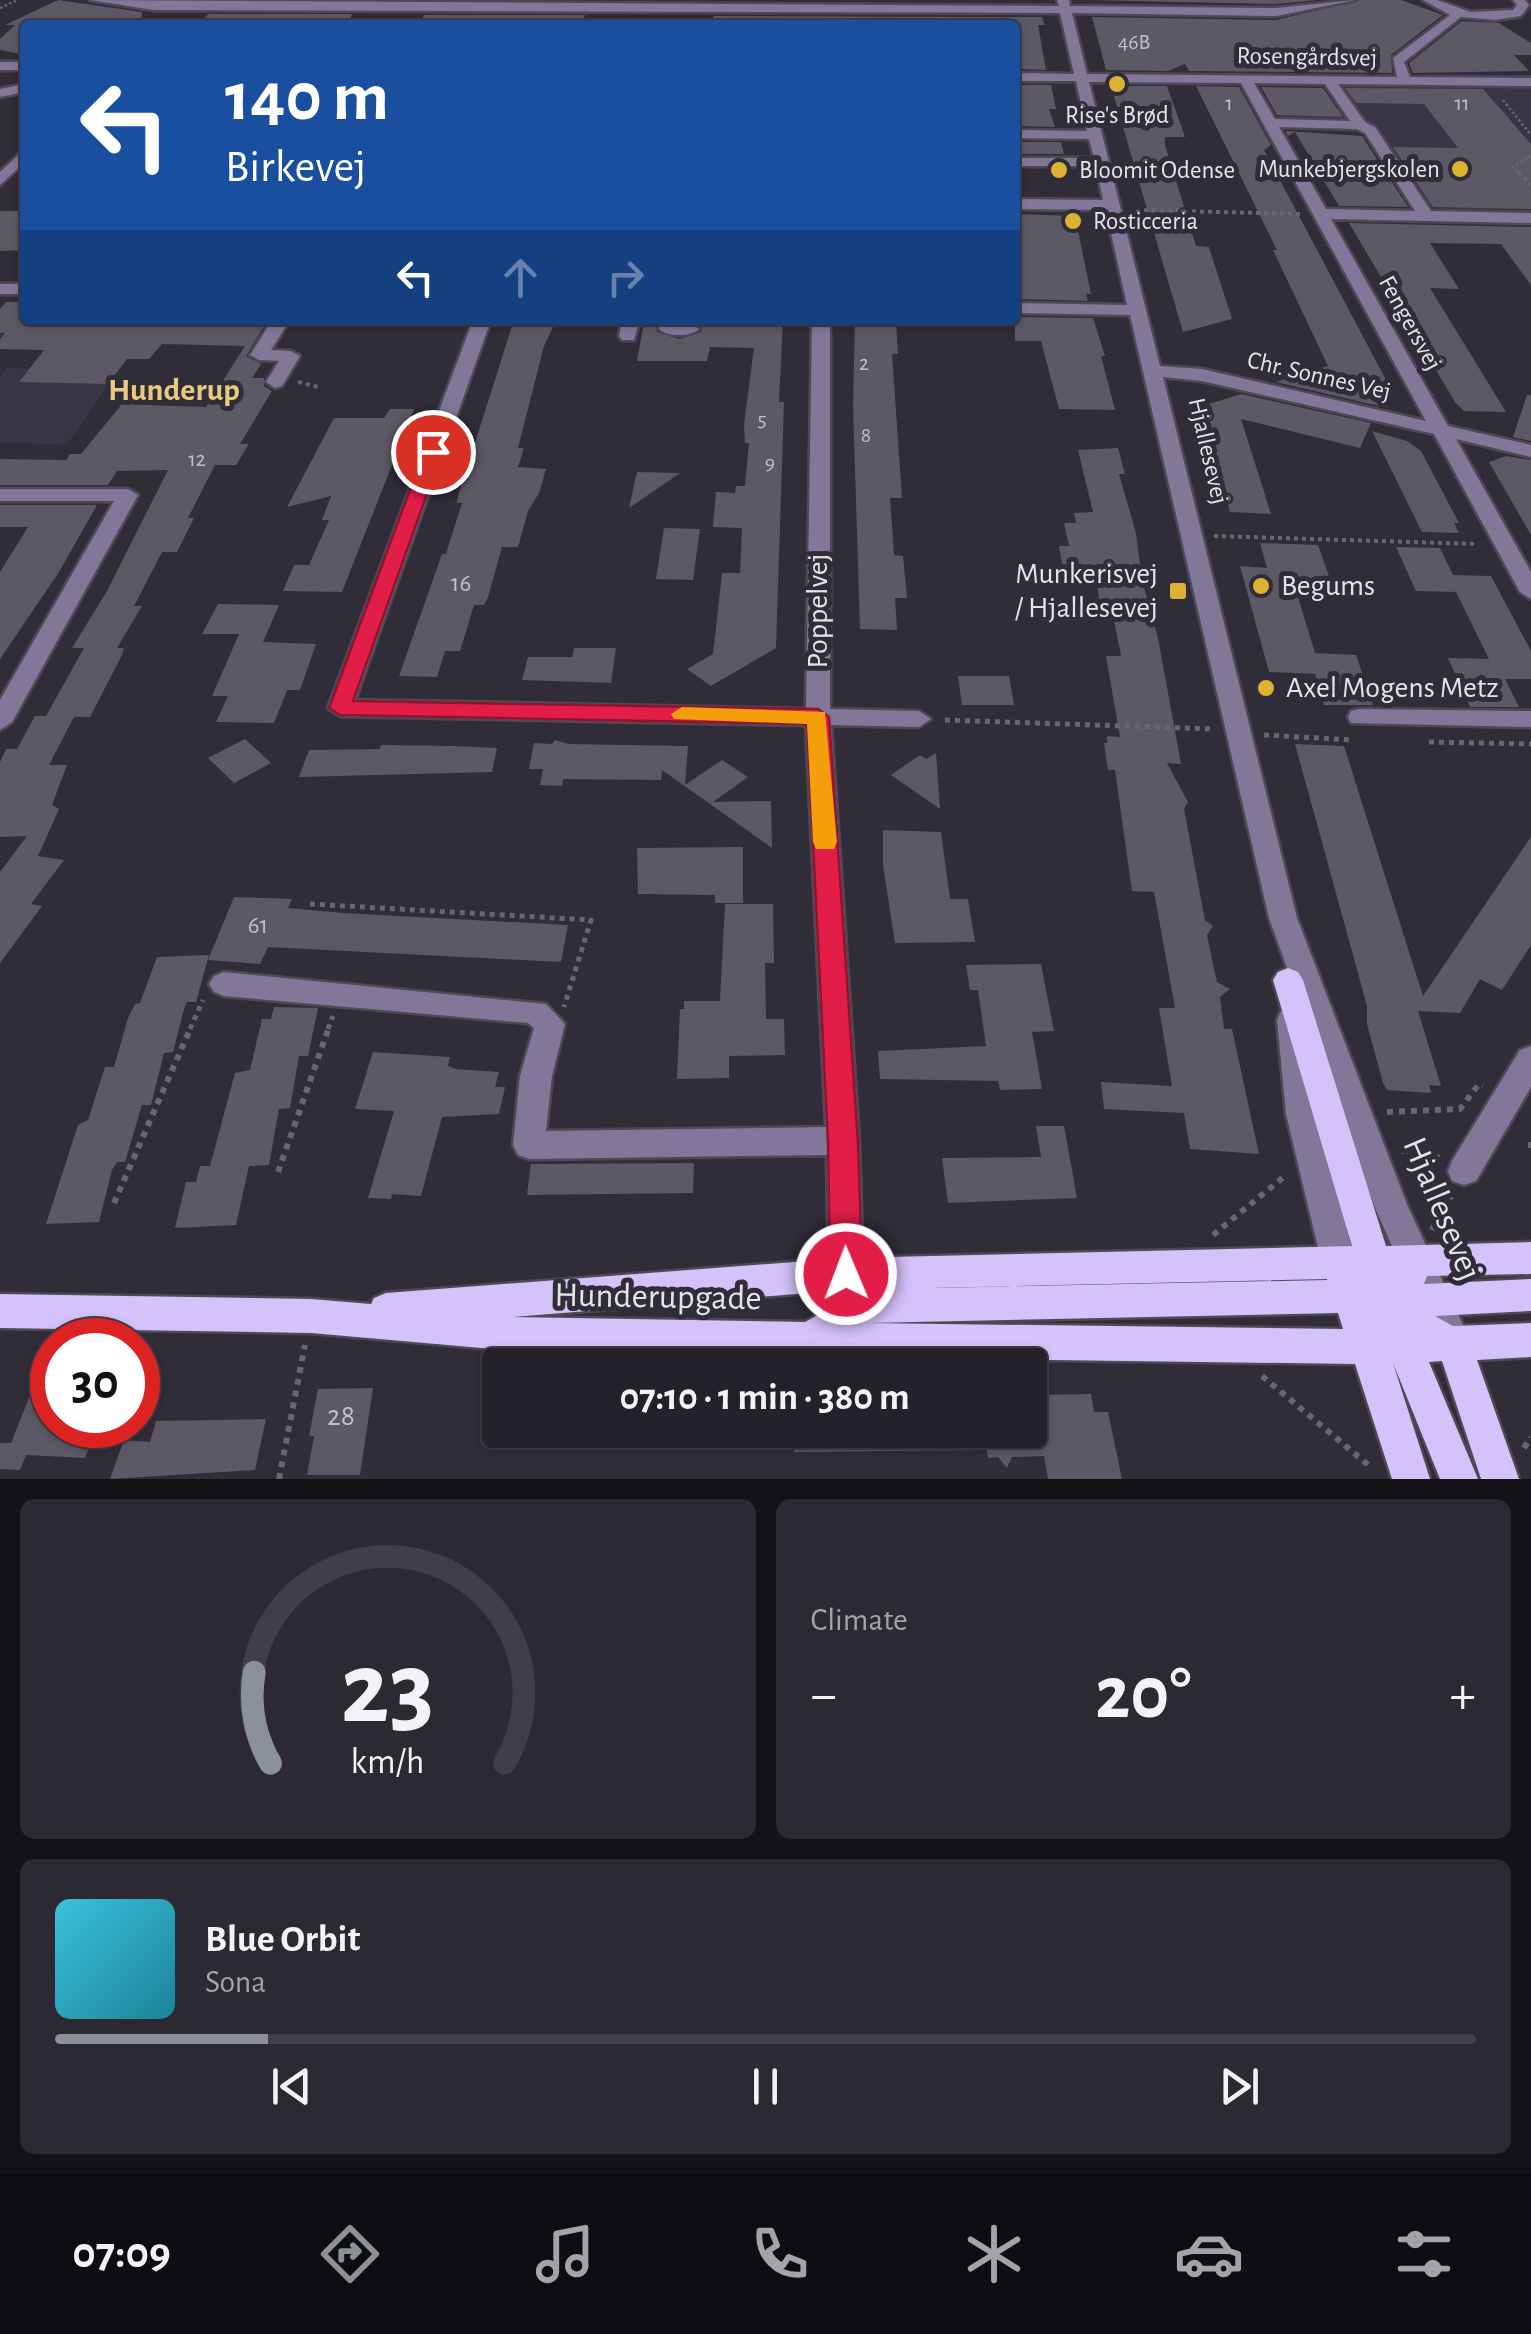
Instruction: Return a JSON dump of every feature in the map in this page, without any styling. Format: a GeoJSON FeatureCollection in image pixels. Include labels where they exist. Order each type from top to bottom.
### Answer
{"type":"FeatureCollection","features":[{"type":"Feature","properties":{"kind":"main road"},"geometry":{"type":"LineString","coordinates":[[1288,980],[1382,1290],[1458,1479]]}},
{"type":"Feature","properties":{"kind":"main road"},"geometry":{"type":"LineString","coordinates":[[1416,1259],[1531,1258]]}},
{"type":"Feature","properties":{"kind":"main road","name":"Hunderupgade"},"geometry":{"type":"LineString","coordinates":[[311,1316],[846,1274],[1176,1265],[1382,1290]]}},
{"type":"Feature","properties":{"kind":"main road"},"geometry":{"type":"LineString","coordinates":[[1382,1290],[1380,1316],[1368,1330],[1365,1346],[1411,1479]]}},
{"type":"Feature","properties":{"kind":"main road"},"geometry":{"type":"LineString","coordinates":[[810,1339],[864,1306],[1382,1290],[1531,1295]]}},
{"type":"Feature","properties":{"kind":"main road","name":"Hunderupgade"},"geometry":{"type":"LineString","coordinates":[[0,1311],[311,1316],[540,1336],[1365,1346],[1531,1340]]}},
{"type":"Feature","properties":{"kind":"main road","name":"Hjallesevej"},"geometry":{"type":"LineString","coordinates":[[1454,1344],[1500,1479]]}},
{"type":"Feature","properties":{"kind":"street"},"geometry":{"type":"LineString","coordinates":[[96,0],[152,7],[696,3],[1225,6],[1290,11],[1349,0]]}},
{"type":"Feature","properties":{"kind":"street"},"geometry":{"type":"LineString","coordinates":[[1429,0],[1458,13],[1518,6],[1531,16]]}},
{"type":"Feature","properties":{"kind":"street","name":"Hjallesevej"},"geometry":{"type":"LineString","coordinates":[[1064,5],[1283,918],[1370,1150],[1416,1259],[1382,1290]]}},
{"type":"Feature","properties":{"kind":"street"},"geometry":{"type":"LineString","coordinates":[[1404,80],[1397,61],[1458,13]]}},
{"type":"Feature","properties":{"kind":"street","name":"Rosengårdsvej"},"geometry":{"type":"LineString","coordinates":[[1020,77],[1531,82]]}},
{"type":"Feature","properties":{"kind":"street","name":"Fengersvej"},"geometry":{"type":"LineString","coordinates":[[1245,78],[1531,592]]}},
{"type":"Feature","properties":{"kind":"street"},"geometry":{"type":"LineString","coordinates":[[1329,80],[1360,125]]}},
{"type":"Feature","properties":{"kind":"street"},"geometry":{"type":"LineString","coordinates":[[1444,81],[1454,93]]}},
{"type":"Feature","properties":{"kind":"street"},"geometry":{"type":"LineString","coordinates":[[1432,93],[1511,94]]}},
{"type":"Feature","properties":{"kind":"street"},"geometry":{"type":"LineString","coordinates":[[1271,123],[1360,125],[1370,130],[1426,216]]}},
{"type":"Feature","properties":{"kind":"street"},"geometry":{"type":"LineString","coordinates":[[1020,134],[1093,135]]}},
{"type":"Feature","properties":{"kind":"street"},"geometry":{"type":"LineString","coordinates":[[0,181],[20,161]]}},
{"type":"Feature","properties":{"kind":"street"},"geometry":{"type":"LineString","coordinates":[[1020,162],[1100,162]]}},
{"type":"Feature","properties":{"kind":"street"},"geometry":{"type":"LineString","coordinates":[[1020,204],[1111,207]]}},
{"type":"Feature","properties":{"kind":"street"},"geometry":{"type":"LineString","coordinates":[[1323,214],[1531,218]]}},
{"type":"Feature","properties":{"kind":"street"},"geometry":{"type":"LineString","coordinates":[[1020,308],[1136,310]]}},
{"type":"Feature","properties":{"kind":"street"},"geometry":{"type":"LineString","coordinates":[[276,382],[290,356],[259,355],[278,325]]}},
{"type":"Feature","properties":{"kind":"street"},"geometry":{"type":"LineString","coordinates":[[480,325],[340,708],[918,720]]}},
{"type":"Feature","properties":{"kind":"street"},"geometry":{"type":"LineString","coordinates":[[668,325],[668,329],[690,330]]}},
{"type":"Feature","properties":{"kind":"street","name":"Poppelvej"},"geometry":{"type":"LineString","coordinates":[[821,325],[818,717],[843,1142],[846,1274]]}},
{"type":"Feature","properties":{"kind":"street","name":"Chr. Sonnes Vej"},"geometry":{"type":"LineString","coordinates":[[1153,371],[1202,376],[1531,451]]}},
{"type":"Feature","properties":{"kind":"street"},"geometry":{"type":"LineString","coordinates":[[0,495],[128,494],[0,722]]}},
{"type":"Feature","properties":{"kind":"street"},"geometry":{"type":"LineString","coordinates":[[1360,716],[1531,718]]}},
{"type":"Feature","properties":{"kind":"street","name":"Hjallesevej"},"geometry":{"type":"LineString","coordinates":[[1283,918],[1302,1114],[1312,1154],[1382,1290],[1454,1344]]}},
{"type":"Feature","properties":{"kind":"street"},"geometry":{"type":"LineString","coordinates":[[224,984],[535,1012],[550,1024],[536,1076],[529,1145],[843,1142]]}},
{"type":"Feature","properties":{"kind":"street"},"geometry":{"type":"LineString","coordinates":[[1464,1171],[1531,1058]]}},
{"type":"Feature","properties":{"kind":"path"},"geometry":{"type":"LineString","coordinates":[[0,8],[18,0]]}},
{"type":"Feature","properties":{"kind":"path"},"geometry":{"type":"LineString","coordinates":[[1511,94],[1501,101],[1531,134]]}},
{"type":"Feature","properties":{"kind":"path"},"geometry":{"type":"LineString","coordinates":[[1531,156],[1512,168],[1529,178],[1531,184]]}},
{"type":"Feature","properties":{"kind":"path"},"geometry":{"type":"LineString","coordinates":[[1111,207],[1323,214]]}},
{"type":"Feature","properties":{"kind":"path"},"geometry":{"type":"LineString","coordinates":[[1191,535],[1504,545]]}},
{"type":"Feature","properties":{"kind":"path"},"geometry":{"type":"LineString","coordinates":[[310,904],[591,920],[564,1010],[550,1024]]}},
{"type":"Feature","properties":{"kind":"path"},"geometry":{"type":"LineString","coordinates":[[114,1204],[209,987],[224,984]]}},
{"type":"Feature","properties":{"kind":"path"},"geometry":{"type":"LineString","coordinates":[[278,1172],[341,994]]}},
{"type":"Feature","properties":{"kind":"path"},"geometry":{"type":"LineString","coordinates":[[1356,1112],[1449,1112],[1460,1109],[1479,1084],[1508,1098]]}},
{"type":"Feature","properties":{"kind":"path"},"geometry":{"type":"LineString","coordinates":[[1531,1142],[1531,1150]]}},
{"type":"Feature","properties":{"kind":"path"},"geometry":{"type":"LineString","coordinates":[[1370,1150],[1426,1151],[1464,1171],[1416,1259]]}},
{"type":"Feature","properties":{"kind":"path"},"geometry":{"type":"LineString","coordinates":[[1176,1265],[1312,1154]]}},
{"type":"Feature","properties":{"kind":"path"},"geometry":{"type":"LineString","coordinates":[[278,1479],[311,1316]]}},
{"type":"Feature","properties":{"kind":"path"},"geometry":{"type":"LineString","coordinates":[[1225,1345],[1386,1479]]}},
{"type":"Feature","properties":{"kind":"shaded area","name":"Munkebjergskolen"},"geometry":{"type":"Polygon","coordinates":[[[1330,84],[1531,87],[1531,212],[1418,211],[1359,127],[1285,126],[1276,107],[1345,108],[1330,84]]]}},
{"type":"Feature","properties":{"kind":"shaded area"},"geometry":{"type":"Polygon","coordinates":[[[79,325],[149,325],[67,445],[0,442],[0,377],[7,368],[46,369],[79,325]]]}},
{"type":"Feature","properties":{"kind":"building"},"geometry":{"type":"Polygon","coordinates":[[[58,0],[142,12],[141,20],[20,20],[20,54],[0,50],[0,39],[15,25],[5,25],[58,0]]]}},
{"type":"Feature","properties":{"kind":"building"},"geometry":{"type":"Polygon","coordinates":[[[1088,0],[1318,0],[1276,4],[1088,0]]]}},
{"type":"Feature","properties":{"kind":"building"},"geometry":{"type":"Polygon","coordinates":[[[1359,0],[1401,0],[1443,15],[1391,55],[1392,73],[1189,71],[1185,64],[1168,71],[1106,70],[1092,17],[1276,20],[1359,0]]]}},
{"type":"Feature","properties":{"kind":"building"},"geometry":{"type":"Polygon","coordinates":[[[208,14],[352,14],[349,20],[204,20],[208,14]]]}},
{"type":"Feature","properties":{"kind":"building"},"geometry":{"type":"Polygon","coordinates":[[[424,15],[585,15],[583,20],[422,20],[424,15]]]}},
{"type":"Feature","properties":{"kind":"building"},"geometry":{"type":"Polygon","coordinates":[[[714,16],[1042,17],[1045,25],[1038,25],[1046,70],[1020,69],[1020,20],[713,20],[714,16]]]}},
{"type":"Feature","properties":{"kind":"building"},"geometry":{"type":"Polygon","coordinates":[[[1462,21],[1499,23],[1531,43],[1531,55],[1514,55],[1529,71],[1413,73],[1409,63],[1462,21]]]}},
{"type":"Feature","properties":{"kind":"building"},"geometry":{"type":"Polygon","coordinates":[[[1020,85],[1051,85],[1056,109],[1049,109],[1055,127],[1020,126],[1020,85]]]}},
{"type":"Feature","properties":{"kind":"building"},"geometry":{"type":"Polygon","coordinates":[[[1111,86],[1167,86],[1185,137],[1165,137],[1165,145],[1196,246],[1209,247],[1232,319],[1183,332],[1111,86]]]}},
{"type":"Feature","properties":{"kind":"building"},"geometry":{"type":"Polygon","coordinates":[[[1196,86],[1239,87],[1271,145],[1264,150],[1385,378],[1379,406],[1276,382],[1328,366],[1273,250],[1277,250],[1196,86]]]}},
{"type":"Feature","properties":{"kind":"building"},"geometry":{"type":"Polygon","coordinates":[[[1261,87],[1323,88],[1343,117],[1277,115],[1261,87]]]}},
{"type":"Feature","properties":{"kind":"building"},"geometry":{"type":"Polygon","coordinates":[[[1345,88],[1483,89],[1531,144],[1531,209],[1433,207],[1393,147],[1458,148],[1424,104],[1356,103],[1345,88]]]}},
{"type":"Feature","properties":{"kind":"building"},"geometry":{"type":"Polygon","coordinates":[[[1286,131],[1362,136],[1408,207],[1339,206],[1295,132],[1288,136],[1286,131]]]}},
{"type":"Feature","properties":{"kind":"building"},"geometry":{"type":"Polygon","coordinates":[[[1020,142],[1061,142],[1064,154],[1020,154],[1020,142]]]}},
{"type":"Feature","properties":{"kind":"building"},"geometry":{"type":"Polygon","coordinates":[[[0,211],[20,211],[20,250],[0,251],[0,211]]]}},
{"type":"Feature","properties":{"kind":"building"},"geometry":{"type":"Polygon","coordinates":[[[1020,214],[1075,216],[1091,294],[1086,294],[1088,301],[1020,299],[1020,214]]]}},
{"type":"Feature","properties":{"kind":"building"},"geometry":{"type":"Polygon","coordinates":[[[1349,223],[1531,227],[1531,285],[1501,244],[1430,243],[1459,289],[1430,288],[1506,412],[1464,411],[1455,402],[1349,223]]]}},
{"type":"Feature","properties":{"kind":"building"},"geometry":{"type":"Polygon","coordinates":[[[6,302],[20,302],[20,325],[265,325],[246,356],[261,364],[252,378],[264,378],[264,386],[272,391],[240,444],[249,444],[236,465],[215,465],[188,518],[194,518],[177,552],[162,552],[134,606],[142,606],[117,648],[124,648],[122,655],[90,717],[74,717],[49,765],[67,765],[52,805],[59,809],[38,856],[64,860],[31,904],[42,906],[0,963],[0,872],[27,836],[0,837],[0,762],[6,749],[17,749],[35,716],[46,716],[84,648],[72,648],[107,591],[168,470],[117,471],[108,485],[0,485],[0,459],[66,460],[70,454],[81,454],[122,404],[206,407],[245,346],[162,344],[149,359],[127,359],[108,384],[19,382],[44,350],[0,349],[5,333],[0,333],[0,309],[6,302]]]}},
{"type":"Feature","properties":{"kind":"building"},"geometry":{"type":"Polygon","coordinates":[[[1020,317],[1093,318],[1115,410],[1059,409],[1041,341],[1015,341],[1015,325],[1020,325],[1020,317]]]}},
{"type":"Feature","properties":{"kind":"building"},"geometry":{"type":"Polygon","coordinates":[[[512,325],[554,325],[544,346],[518,448],[524,448],[518,467],[546,469],[518,547],[502,547],[484,605],[474,605],[460,651],[445,651],[437,677],[399,676],[442,554],[446,554],[462,503],[457,503],[512,325]]]}},
{"type":"Feature","properties":{"kind":"building"},"geometry":{"type":"Polygon","coordinates":[[[643,325],[656,325],[657,332],[679,339],[701,332],[699,325],[783,325],[776,648],[711,686],[687,669],[713,654],[722,573],[740,573],[742,528],[713,527],[716,492],[735,493],[736,486],[745,486],[749,443],[745,443],[744,424],[754,348],[710,347],[707,361],[637,361],[643,325]]]}},
{"type":"Feature","properties":{"kind":"building"},"geometry":{"type":"Polygon","coordinates":[[[855,325],[896,325],[898,354],[892,354],[902,498],[890,498],[894,555],[903,556],[907,598],[895,598],[897,630],[860,629],[853,405],[855,325]]]}},
{"type":"Feature","properties":{"kind":"building"},"geometry":{"type":"Polygon","coordinates":[[[1241,394],[1371,423],[1360,448],[1241,419],[1271,514],[1230,512],[1201,409],[1196,408],[1241,394]]]}},
{"type":"Feature","properties":{"kind":"building"},"geometry":{"type":"Polygon","coordinates":[[[1527,395],[1531,395],[1531,441],[1513,437],[1527,395]]]}},
{"type":"Feature","properties":{"kind":"building"},"geometry":{"type":"Polygon","coordinates":[[[390,409],[414,409],[342,592],[283,591],[294,565],[309,565],[329,520],[322,520],[331,496],[287,507],[334,418],[384,418],[390,409]]]}},
{"type":"Feature","properties":{"kind":"building"},"geometry":{"type":"Polygon","coordinates":[[[1372,431],[1407,441],[1421,451],[1459,523],[1454,523],[1459,533],[1422,532],[1372,431]]]}},
{"type":"Feature","properties":{"kind":"building"},"geometry":{"type":"Polygon","coordinates":[[[1118,448],[1125,474],[1119,474],[1136,533],[1142,580],[1158,638],[1181,764],[1167,763],[1188,802],[1184,809],[1205,920],[1213,926],[1207,935],[1217,982],[1230,989],[1220,997],[1224,1029],[1232,1029],[1259,1154],[1190,1149],[1184,1113],[1104,1109],[1101,1082],[1172,1086],[1159,1008],[1175,1008],[1154,892],[1132,891],[1115,770],[1108,770],[1104,743],[1107,736],[1120,737],[1106,656],[1121,656],[1110,600],[1099,599],[1097,583],[1065,581],[1059,546],[1069,546],[1064,523],[1076,523],[1074,513],[1093,512],[1078,450],[1118,448]]]}},
{"type":"Feature","properties":{"kind":"building"},"geometry":{"type":"Polygon","coordinates":[[[1506,456],[1531,460],[1531,535],[1489,462],[1506,456]]]}},
{"type":"Feature","properties":{"kind":"building"},"geometry":{"type":"Polygon","coordinates":[[[637,472],[680,473],[629,508],[637,472]]]}},
{"type":"Feature","properties":{"kind":"building"},"geometry":{"type":"Polygon","coordinates":[[[0,505],[97,505],[59,572],[0,659],[0,572],[28,527],[0,527],[0,505]]]}},
{"type":"Feature","properties":{"kind":"building"},"geometry":{"type":"Polygon","coordinates":[[[664,528],[700,529],[693,580],[656,579],[664,528]]]}},
{"type":"Feature","properties":{"kind":"building"},"geometry":{"type":"Polygon","coordinates":[[[1260,543],[1318,545],[1333,588],[1295,587],[1315,653],[1356,655],[1373,705],[1324,705],[1315,674],[1269,672],[1240,566],[1267,568],[1260,543]]]}},
{"type":"Feature","properties":{"kind":"building"},"geometry":{"type":"Polygon","coordinates":[[[1396,547],[1440,548],[1453,575],[1491,576],[1531,651],[1531,679],[1505,679],[1519,707],[1470,707],[1448,658],[1489,659],[1456,592],[1416,591],[1396,547]]]}},
{"type":"Feature","properties":{"kind":"building"},"geometry":{"type":"Polygon","coordinates":[[[218,604],[279,605],[263,642],[316,644],[300,690],[287,690],[274,723],[216,722],[228,696],[212,696],[239,634],[202,634],[218,604]]]}},
{"type":"Feature","properties":{"kind":"building"},"geometry":{"type":"Polygon","coordinates":[[[574,648],[616,648],[611,683],[522,680],[528,657],[572,657],[574,648]]]}},
{"type":"Feature","properties":{"kind":"building"},"geometry":{"type":"Polygon","coordinates":[[[958,676],[1009,676],[1014,705],[962,705],[958,676]]]}},
{"type":"Feature","properties":{"kind":"building"},"geometry":{"type":"Polygon","coordinates":[[[245,739],[271,763],[234,783],[208,758],[245,739]]]}},
{"type":"Feature","properties":{"kind":"building"},"geometry":{"type":"Polygon","coordinates":[[[555,740],[568,744],[688,746],[685,785],[722,760],[748,777],[713,802],[771,801],[772,848],[662,770],[661,780],[563,779],[562,786],[540,785],[543,769],[529,769],[534,743],[552,744],[555,740]]]}},
{"type":"Feature","properties":{"kind":"building"},"geometry":{"type":"Polygon","coordinates":[[[1295,744],[1344,746],[1423,996],[1531,837],[1531,945],[1502,990],[1480,979],[1460,1013],[1418,1011],[1441,1086],[1429,1085],[1431,1093],[1387,1090],[1383,1083],[1367,1024],[1367,1006],[1295,744]]]}},
{"type":"Feature","properties":{"kind":"building"},"geometry":{"type":"Polygon","coordinates":[[[381,745],[497,748],[492,772],[299,777],[309,750],[380,749],[381,745]]]}},
{"type":"Feature","properties":{"kind":"building"},"geometry":{"type":"Polygon","coordinates":[[[936,753],[940,809],[891,775],[920,755],[926,759],[936,753]]]}},
{"type":"Feature","properties":{"kind":"building"},"geometry":{"type":"Polygon","coordinates":[[[883,830],[941,832],[950,899],[968,899],[975,942],[895,943],[883,865],[883,830]]]}},
{"type":"Feature","properties":{"kind":"building"},"geometry":{"type":"Polygon","coordinates":[[[743,847],[743,903],[715,903],[715,895],[638,894],[637,848],[743,847]]]}},
{"type":"Feature","properties":{"kind":"building"},"geometry":{"type":"Polygon","coordinates":[[[234,897],[292,899],[288,908],[343,913],[568,925],[561,962],[268,947],[260,964],[208,960],[234,897]]]}},
{"type":"Feature","properties":{"kind":"building"},"geometry":{"type":"Polygon","coordinates":[[[725,904],[773,904],[774,963],[765,963],[766,1019],[784,1019],[785,1055],[729,1056],[729,1078],[677,1079],[680,1009],[684,1009],[684,1001],[720,1001],[725,904]]]}},
{"type":"Feature","properties":{"kind":"building"},"geometry":{"type":"Polygon","coordinates":[[[209,955],[196,1002],[187,1002],[173,1052],[164,1053],[151,1105],[142,1105],[125,1162],[117,1162],[112,1170],[99,1222],[46,1224],[78,1125],[88,1120],[105,1067],[114,1067],[128,1018],[135,1004],[140,1003],[157,957],[209,955]]]}},
{"type":"Feature","properties":{"kind":"building"},"geometry":{"type":"Polygon","coordinates":[[[1041,964],[1054,1031],[1032,1032],[1042,1089],[1000,1090],[998,1081],[880,1079],[878,1051],[986,1046],[978,990],[970,990],[966,965],[1041,964]]]}},
{"type":"Feature","properties":{"kind":"building"},"geometry":{"type":"Polygon","coordinates":[[[274,1007],[318,1008],[308,1056],[299,1056],[290,1108],[279,1109],[269,1165],[249,1166],[236,1225],[175,1228],[186,1182],[196,1182],[200,1166],[210,1166],[235,1073],[250,1070],[262,1019],[271,1019],[274,1007]]]}},
{"type":"Feature","properties":{"kind":"building"},"geometry":{"type":"Polygon","coordinates":[[[373,1052],[450,1057],[448,1066],[456,1069],[499,1072],[495,1087],[505,1087],[499,1114],[442,1117],[421,1196],[392,1194],[391,1199],[368,1198],[394,1111],[355,1109],[373,1052]]]}},
{"type":"Feature","properties":{"kind":"building"},"geometry":{"type":"Polygon","coordinates":[[[1036,1126],[1064,1126],[1077,1198],[948,1203],[942,1158],[1041,1157],[1036,1126]]]}},
{"type":"Feature","properties":{"kind":"building"},"geometry":{"type":"Polygon","coordinates":[[[694,1163],[693,1193],[527,1195],[531,1164],[694,1163]]]}},
{"type":"Feature","properties":{"kind":"building"},"geometry":{"type":"Polygon","coordinates":[[[373,1388],[360,1475],[307,1475],[318,1389],[373,1388]]]}},
{"type":"Feature","properties":{"kind":"building"},"geometry":{"type":"Polygon","coordinates":[[[1091,1394],[1094,1412],[1108,1412],[1122,1479],[1048,1479],[1044,1456],[1012,1457],[1007,1468],[998,1457],[988,1458],[987,1450],[794,1452],[794,1448],[1047,1448],[1047,1395],[1091,1394]]]}},
{"type":"Feature","properties":{"kind":"building"},"geometry":{"type":"Polygon","coordinates":[[[30,1396],[30,1448],[89,1448],[85,1458],[26,1455],[20,1470],[0,1469],[0,1443],[11,1443],[30,1396]]]}},
{"type":"Feature","properties":{"kind":"building"},"geometry":{"type":"Polygon","coordinates":[[[266,1419],[255,1470],[110,1479],[121,1448],[160,1448],[160,1421],[266,1419]]]}},
{"type":"Feature","properties":{"kind":"slow traffic"},"geometry":{"type":"LineString","coordinates":[[682,714],[818,717],[825,842]]}},
{"type":"Feature","properties":{"kind":"place","name":"Rise's Brød"},"geometry":{"type":"Point","coordinates":[1117,84]}},
{"type":"Feature","properties":{"kind":"place","name":"Munkebjergskolen"},"geometry":{"type":"Point","coordinates":[1460,169]}},
{"type":"Feature","properties":{"kind":"place","name":"Bloomit Odense"},"geometry":{"type":"Point","coordinates":[1059,170]}},
{"type":"Feature","properties":{"kind":"place","name":"Rosticceria"},"geometry":{"type":"Point","coordinates":[1073,221]}},
{"type":"Feature","properties":{"kind":"place","name":"Begums"},"geometry":{"type":"Point","coordinates":[1261,586]}},
{"type":"Feature","properties":{"kind":"place","name":"Munkerisvej / Hjallesevej"},"geometry":{"type":"Point","coordinates":[1178,591]}},
{"type":"Feature","properties":{"kind":"place","name":"Axel Mogens Metz"},"geometry":{"type":"Point","coordinates":[1266,688]}},
{"type":"Feature","properties":{"kind":"district","name":"Hunderup"},"geometry":{"type":"Point","coordinates":[174,390]}},
{"type":"Feature","properties":{"kind":"route"},"geometry":{"type":"LineString","coordinates":[[433,452],[340,708],[818,717],[843,1142],[846,1274]]}}]}
